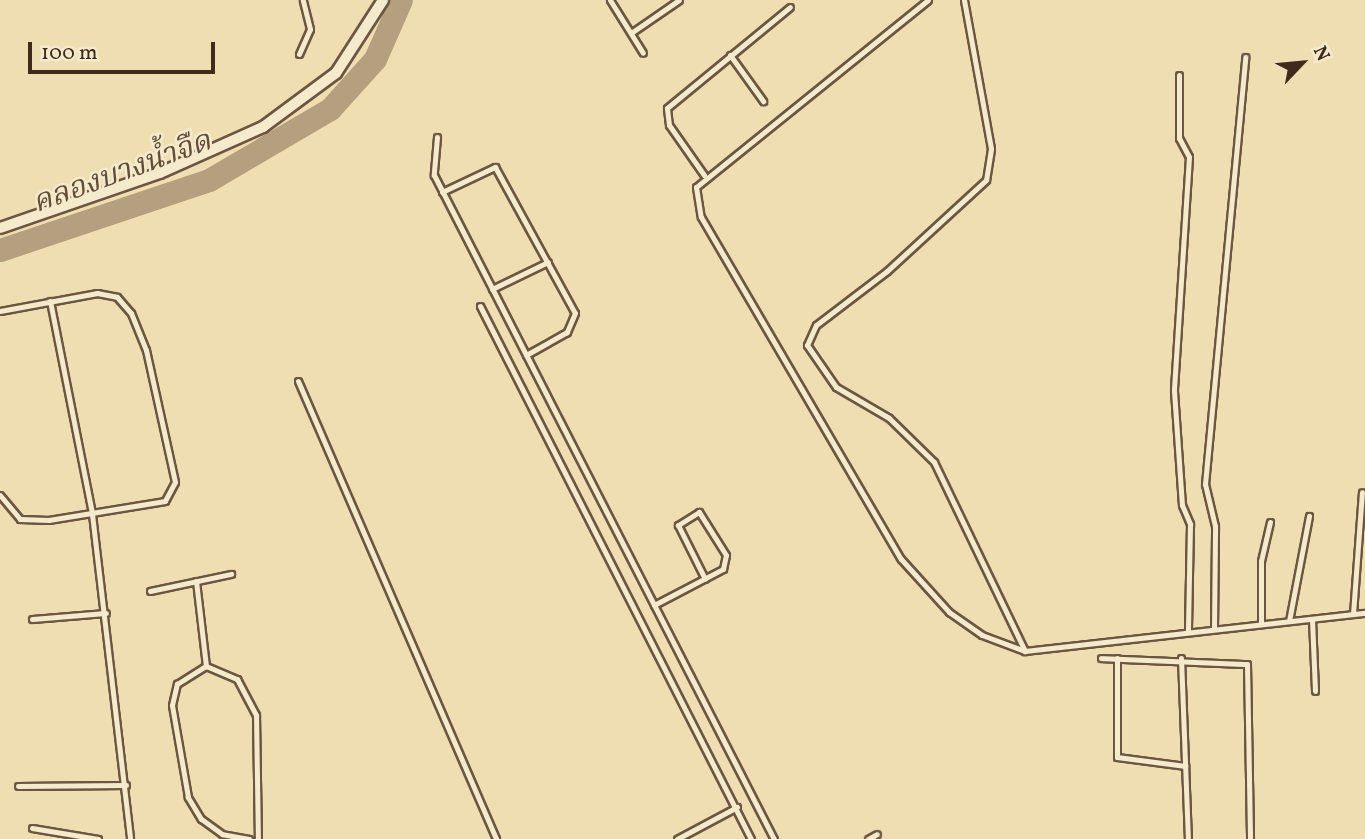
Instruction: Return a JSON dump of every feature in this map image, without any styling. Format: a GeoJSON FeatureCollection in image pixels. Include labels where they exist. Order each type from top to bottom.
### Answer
{"type":"FeatureCollection","features":[{"type":"Feature","properties":{"kind":"street"},"geometry":{"type":"LineString","coordinates":[[0,228],[160,173],[263,127],[336,73],[383,0]]}},
{"type":"Feature","properties":{"kind":"lane"},"geometry":{"type":"LineString","coordinates":[[299,54],[310,29],[303,0]]}},
{"type":"Feature","properties":{"kind":"lane"},"geometry":{"type":"LineString","coordinates":[[610,0],[643,52]]}},
{"type":"Feature","properties":{"kind":"lane"},"geometry":{"type":"LineString","coordinates":[[631,33],[677,0]]}},
{"type":"Feature","properties":{"kind":"lane"},"geometry":{"type":"LineString","coordinates":[[928,0],[704,175],[696,187],[701,217],[901,559],[949,612],[982,635],[1025,651],[1365,613]]}},
{"type":"Feature","properties":{"kind":"lane"},"geometry":{"type":"LineString","coordinates":[[964,0],[991,149],[986,180],[887,271],[816,325],[807,345],[836,387],[888,418],[934,462],[1025,651]]}},
{"type":"Feature","properties":{"kind":"lane"},"geometry":{"type":"LineString","coordinates":[[704,175],[669,125],[667,108],[790,7]]}},
{"type":"Feature","properties":{"kind":"lane"},"geometry":{"type":"LineString","coordinates":[[730,55],[763,101]]}},
{"type":"Feature","properties":{"kind":"lane"},"geometry":{"type":"LineString","coordinates":[[1214,629],[1215,526],[1206,464],[1245,57]]}},
{"type":"Feature","properties":{"kind":"lane"},"geometry":{"type":"LineString","coordinates":[[1179,75],[1179,138],[1189,156],[1174,391],[1182,505],[1190,524],[1188,632]]}},
{"type":"Feature","properties":{"kind":"lane"},"geometry":{"type":"LineString","coordinates":[[437,137],[431,163],[442,192],[774,839]]}},
{"type":"Feature","properties":{"kind":"lane"},"geometry":{"type":"LineString","coordinates":[[442,192],[495,167],[548,262],[575,325],[526,355]]}},
{"type":"Feature","properties":{"kind":"lane"},"geometry":{"type":"LineString","coordinates":[[492,289],[548,262]]}},
{"type":"Feature","properties":{"kind":"lane"},"geometry":{"type":"LineString","coordinates":[[0,311],[97,293],[117,297],[131,313],[175,482],[165,501],[92,514],[20,519],[0,495]]}},
{"type":"Feature","properties":{"kind":"lane"},"geometry":{"type":"LineString","coordinates":[[50,301],[92,514],[106,613],[130,839]]}},
{"type":"Feature","properties":{"kind":"lane"},"geometry":{"type":"LineString","coordinates":[[480,306],[751,839]]}},
{"type":"Feature","properties":{"kind":"lane"},"geometry":{"type":"LineString","coordinates":[[298,381],[496,839]]}},
{"type":"Feature","properties":{"kind":"lane"},"geometry":{"type":"LineString","coordinates":[[1353,614],[1362,492]]}},
{"type":"Feature","properties":{"kind":"lane"},"geometry":{"type":"LineString","coordinates":[[654,605],[705,579],[726,562],[699,512],[678,525],[705,579]]}},
{"type":"Feature","properties":{"kind":"lane"},"geometry":{"type":"LineString","coordinates":[[1289,621],[1309,516]]}},
{"type":"Feature","properties":{"kind":"lane"},"geometry":{"type":"LineString","coordinates":[[1261,624],[1261,561],[1270,522]]}},
{"type":"Feature","properties":{"kind":"lane"},"geometry":{"type":"LineString","coordinates":[[150,591],[231,574]]}},
{"type":"Feature","properties":{"kind":"lane"},"geometry":{"type":"LineString","coordinates":[[196,582],[206,666]]}},
{"type":"Feature","properties":{"kind":"lane"},"geometry":{"type":"LineString","coordinates":[[32,619],[106,613]]}},
{"type":"Feature","properties":{"kind":"lane"},"geometry":{"type":"LineString","coordinates":[[1312,618],[1315,691]]}},
{"type":"Feature","properties":{"kind":"lane"},"geometry":{"type":"LineString","coordinates":[[1117,657],[1117,757],[1185,766]]}},
{"type":"Feature","properties":{"kind":"lane"},"geometry":{"type":"LineString","coordinates":[[1101,658],[1181,658],[1247,664],[1250,839]]}},
{"type":"Feature","properties":{"kind":"lane"},"geometry":{"type":"LineString","coordinates":[[1181,658],[1188,839]]}},
{"type":"Feature","properties":{"kind":"lane"},"geometry":{"type":"LineString","coordinates":[[206,666],[177,684],[172,705],[188,797],[222,834],[249,839]]}},
{"type":"Feature","properties":{"kind":"lane"},"geometry":{"type":"LineString","coordinates":[[206,666],[237,679],[257,715],[258,839]]}},
{"type":"Feature","properties":{"kind":"lane"},"geometry":{"type":"LineString","coordinates":[[18,786],[126,785]]}},
{"type":"Feature","properties":{"kind":"lane"},"geometry":{"type":"LineString","coordinates":[[677,839],[737,807]]}},
{"type":"Feature","properties":{"kind":"lane"},"geometry":{"type":"LineString","coordinates":[[32,828],[98,839]]}},
{"type":"Feature","properties":{"kind":"lane"},"geometry":{"type":"LineString","coordinates":[[868,839],[877,834]]}},
{"type":"Feature","properties":{"kind":"waterway","name":"คลองบางน้ำจืด"},"geometry":{"type":"LineString","coordinates":[[0,250],[209,180],[330,109],[375,59],[401,0]]}}]}
